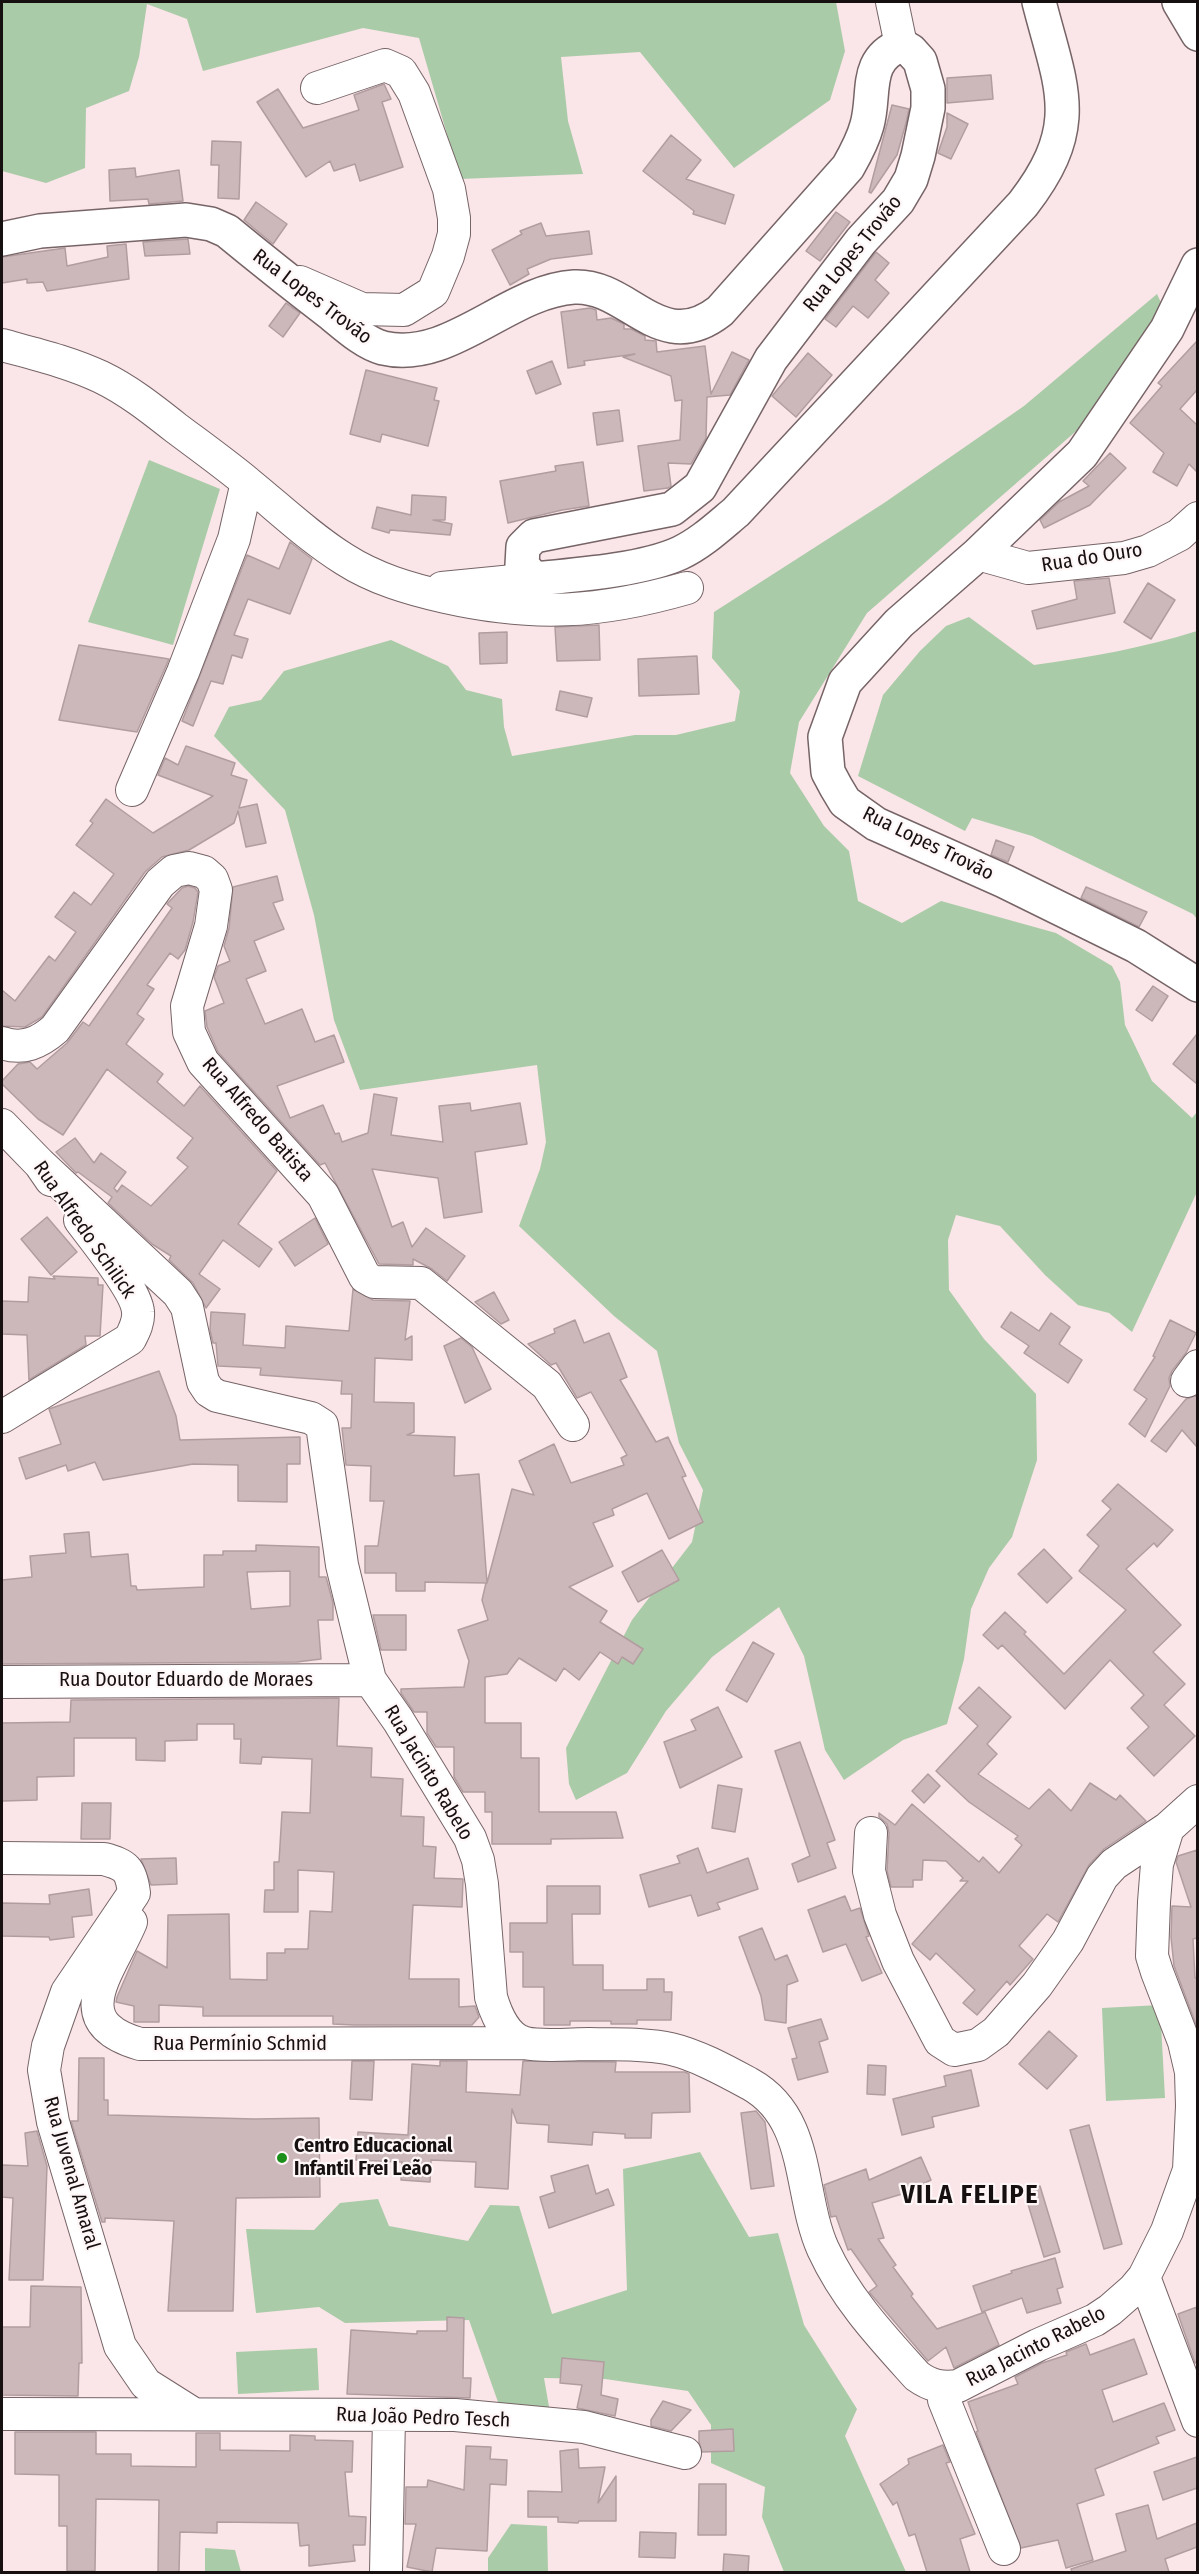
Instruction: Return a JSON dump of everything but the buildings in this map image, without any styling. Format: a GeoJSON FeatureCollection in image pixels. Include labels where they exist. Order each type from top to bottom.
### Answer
{"type":"FeatureCollection","features":[{"type":"Feature","properties":{"kind":"main road"},"geometry":{"type":"LineString","coordinates":[[534,579],[579,575],[662,560],[698,543],[736,512],[1023,204],[1047,168],[1062,126],[1061,81],[1039,2]]}},
{"type":"Feature","properties":{"kind":"main road"},"geometry":{"type":"LineString","coordinates":[[1179,2],[1197,34]]}},
{"type":"Feature","properties":{"kind":"main road","name":"Rua Lopes Trovão"},"geometry":{"type":"LineString","coordinates":[[2,239],[40,231],[186,220],[211,224],[227,231],[357,334],[381,348],[406,351],[461,334],[534,296],[576,287],[595,289],[664,326],[686,326],[707,321],[720,311],[848,167],[862,142],[868,122],[873,77],[879,60],[888,50],[901,45],[911,51],[920,61],[928,89],[928,108],[913,172],[898,201],[861,241],[771,359],[700,487],[672,509],[534,536],[523,547],[522,565],[534,579]]}},
{"type":"Feature","properties":{"kind":"main road","name":"Rua Lopes Trovão"},"geometry":{"type":"LineString","coordinates":[[1197,265],[1167,328],[1082,454],[978,554],[898,623],[845,682],[825,736],[828,772],[836,787],[845,802],[876,824],[1004,881],[1136,946],[1197,985]]}},
{"type":"Feature","properties":{"kind":"street"},"geometry":{"type":"LineString","coordinates":[[892,2],[901,45]]}},
{"type":"Feature","properties":{"kind":"street"},"geometry":{"type":"LineString","coordinates":[[279,273],[362,309],[404,310],[433,292],[448,256],[454,234],[454,207],[449,189],[414,93],[401,72],[385,64],[318,88]]}},
{"type":"Feature","properties":{"kind":"street"},"geometry":{"type":"LineString","coordinates":[[2,345],[59,360],[101,377],[140,400],[247,482],[297,526],[345,560],[380,578],[417,591],[485,606],[542,611],[590,608],[647,600],[687,588]]}},
{"type":"Feature","properties":{"kind":"street"},"geometry":{"type":"LineString","coordinates":[[132,790],[183,672],[234,539],[247,482]]}},
{"type":"Feature","properties":{"kind":"street","name":"Rua do Ouro"},"geometry":{"type":"LineString","coordinates":[[978,554],[1028,568],[1124,558],[1148,551],[1179,535],[1197,518]]}},
{"type":"Feature","properties":{"kind":"street"},"geometry":{"type":"LineString","coordinates":[[417,591],[534,579]]}},
{"type":"Feature","properties":{"kind":"street","name":"Rua Alfredo Batista"},"geometry":{"type":"LineString","coordinates":[[2,1043],[27,1046],[41,1041],[55,1029],[160,884],[174,871],[189,868],[204,872],[212,879],[216,890],[211,926],[187,1006],[189,1032],[203,1062],[323,1195],[364,1277],[374,1282],[421,1283],[547,1385],[573,1425]]}},
{"type":"Feature","properties":{"kind":"street","name":"Rua Alfredo Schilick"},"geometry":{"type":"LineString","coordinates":[[2,1125],[40,1164],[129,1289],[139,1311],[130,1339],[2,1417]]}},
{"type":"Feature","properties":{"kind":"street","name":"Rua Jacinto Rabelo"},"geometry":{"type":"LineString","coordinates":[[40,1164],[178,1293],[187,1307],[203,1382],[209,1391],[217,1396],[311,1418],[322,1425],[342,1565],[370,1680],[398,1720],[470,1838],[478,1860],[491,1997],[496,2015],[507,2030],[524,2043],[647,2045],[673,2049],[750,2084],[767,2095],[780,2110],[790,2127],[802,2161],[811,2210],[823,2248],[861,2314],[917,2376],[928,2384],[946,2388],[958,2386],[1038,2345],[1095,2320],[1124,2300],[1144,2277],[1193,2178],[1191,2072],[1176,2019],[1156,1972],[1152,1956],[1157,1864],[1168,1828]]}},
{"type":"Feature","properties":{"kind":"street","name":"Rua Doutor Eduardo de Moraes"},"geometry":{"type":"LineString","coordinates":[[2,1682],[370,1680]]}},
{"type":"Feature","properties":{"kind":"street"},"geometry":{"type":"LineString","coordinates":[[871,1833],[869,1872],[880,1915],[898,1961],[940,2042],[954,2050],[978,2045],[996,2032],[1037,1985],[1068,1941],[1092,1893],[1108,1870],[1168,1828],[1197,1801]]}},
{"type":"Feature","properties":{"kind":"street"},"geometry":{"type":"LineString","coordinates":[[2,1858],[111,1861],[127,1869],[134,1893]]}},
{"type":"Feature","properties":{"kind":"street","name":"Rua Permínio Schmid"},"geometry":{"type":"LineString","coordinates":[[134,1893],[132,1920],[98,1994],[96,2012],[106,2030],[120,2039],[140,2044],[524,2043]]}},
{"type":"Feature","properties":{"kind":"street","name":"Rua Juvenal Amaral"},"geometry":{"type":"LineString","coordinates":[[134,1893],[67,1992],[48,2046],[44,2070],[53,2122],[120,2346],[146,2384],[192,2413]]}},
{"type":"Feature","properties":{"kind":"street"},"geometry":{"type":"LineString","coordinates":[[1144,2277],[1197,2421]]}},
{"type":"Feature","properties":{"kind":"street"},"geometry":{"type":"LineString","coordinates":[[946,2388],[944,2400],[1004,2549]]}},
{"type":"Feature","properties":{"kind":"street","name":"Rua João Pedro Tesch"},"geometry":{"type":"LineString","coordinates":[[2,2414],[455,2415],[584,2427],[685,2453]]}},
{"type":"Feature","properties":{"kind":"street"},"geometry":{"type":"LineString","coordinates":[[386,2572],[389,2416]]}},
{"type":"Feature","properties":{"kind":"green space"},"geometry":{"type":"Polygon","coordinates":[[[2,2],[836,2],[845,51],[830,100],[734,168],[640,52],[561,57],[568,121],[583,174],[460,179],[419,38],[363,28],[203,71],[187,19],[147,4],[139,57],[129,91],[86,108],[85,168],[46,183],[2,171],[2,2]]]}},
{"type":"Feature","properties":{"kind":"green space"},"geometry":{"type":"Polygon","coordinates":[[[1157,294],[1163,307],[1082,426],[867,613],[799,722],[790,773],[824,826],[849,851],[858,901],[902,923],[941,901],[1056,933],[1112,966],[1120,982],[1125,1025],[1152,1081],[1192,1118],[1197,1112],[1197,1192],[1132,1332],[1109,1313],[1078,1305],[1045,1275],[1000,1226],[956,1215],[948,1240],[949,1290],[984,1339],[1036,1394],[1037,1460],[1012,1537],[989,1568],[971,1609],[964,1659],[947,1724],[903,1740],[844,1780],[825,1750],[804,1656],[779,1607],[712,1657],[666,1711],[627,1773],[576,1800],[569,1784],[566,1748],[632,1620],[692,1542],[703,1490],[679,1443],[657,1351],[614,1316],[519,1226],[540,1169],[546,1142],[537,1065],[360,1090],[334,1020],[314,915],[285,810],[214,736],[229,707],[261,700],[284,671],[391,640],[448,666],[466,690],[502,699],[504,727],[512,756],[635,735],[676,735],[735,721],[740,691],[712,658],[714,612],[884,503],[1024,406],[1157,294]]]}},
{"type":"Feature","properties":{"kind":"green space"},"geometry":{"type":"Polygon","coordinates":[[[149,460],[220,489],[173,645],[88,622],[149,460]]]}},
{"type":"Feature","properties":{"kind":"green space"},"geometry":{"type":"Polygon","coordinates":[[[969,617],[1034,665],[1117,651],[1197,631],[1197,919],[1193,914],[1032,836],[972,818],[965,831],[858,776],[883,695],[920,651],[946,626],[969,617]]]}},
{"type":"Feature","properties":{"kind":"green space"},"geometry":{"type":"Polygon","coordinates":[[[1160,2005],[1165,2098],[1106,2101],[1102,2008],[1160,2005]]]}},
{"type":"Feature","properties":{"kind":"green space"},"geometry":{"type":"Polygon","coordinates":[[[700,2152],[749,2237],[778,2233],[804,2325],[857,2409],[845,2436],[906,2572],[784,2572],[762,2517],[765,2487],[711,2463],[711,2425],[688,2391],[605,2379],[544,2378],[552,2424],[527,2425],[498,2402],[469,2320],[345,2323],[319,2307],[256,2313],[246,2229],[314,2230],[340,2203],[378,2199],[389,2226],[468,2241],[490,2205],[519,2206],[552,2314],[627,2290],[623,2169],[700,2152]]]}},
{"type":"Feature","properties":{"kind":"green space"},"geometry":{"type":"Polygon","coordinates":[[[317,2348],[319,2390],[238,2394],[236,2352],[317,2348]]]}},
{"type":"Feature","properties":{"kind":"green space"},"geometry":{"type":"Polygon","coordinates":[[[511,2524],[547,2526],[548,2572],[488,2572],[488,2558],[511,2524]]]}},
{"type":"Feature","properties":{"kind":"green space"},"geometry":{"type":"Polygon","coordinates":[[[205,2548],[235,2550],[241,2572],[205,2572],[205,2548]]]}},
{"type":"Feature","properties":{"kind":"place","name":"Centro Educacional Infantil Frei Leão"},"geometry":{"type":"Point","coordinates":[282,2158]}},
{"type":"Feature","properties":{"kind":"district","name":"VILA FELIPE"},"geometry":{"type":"Point","coordinates":[970,2196]}}]}
